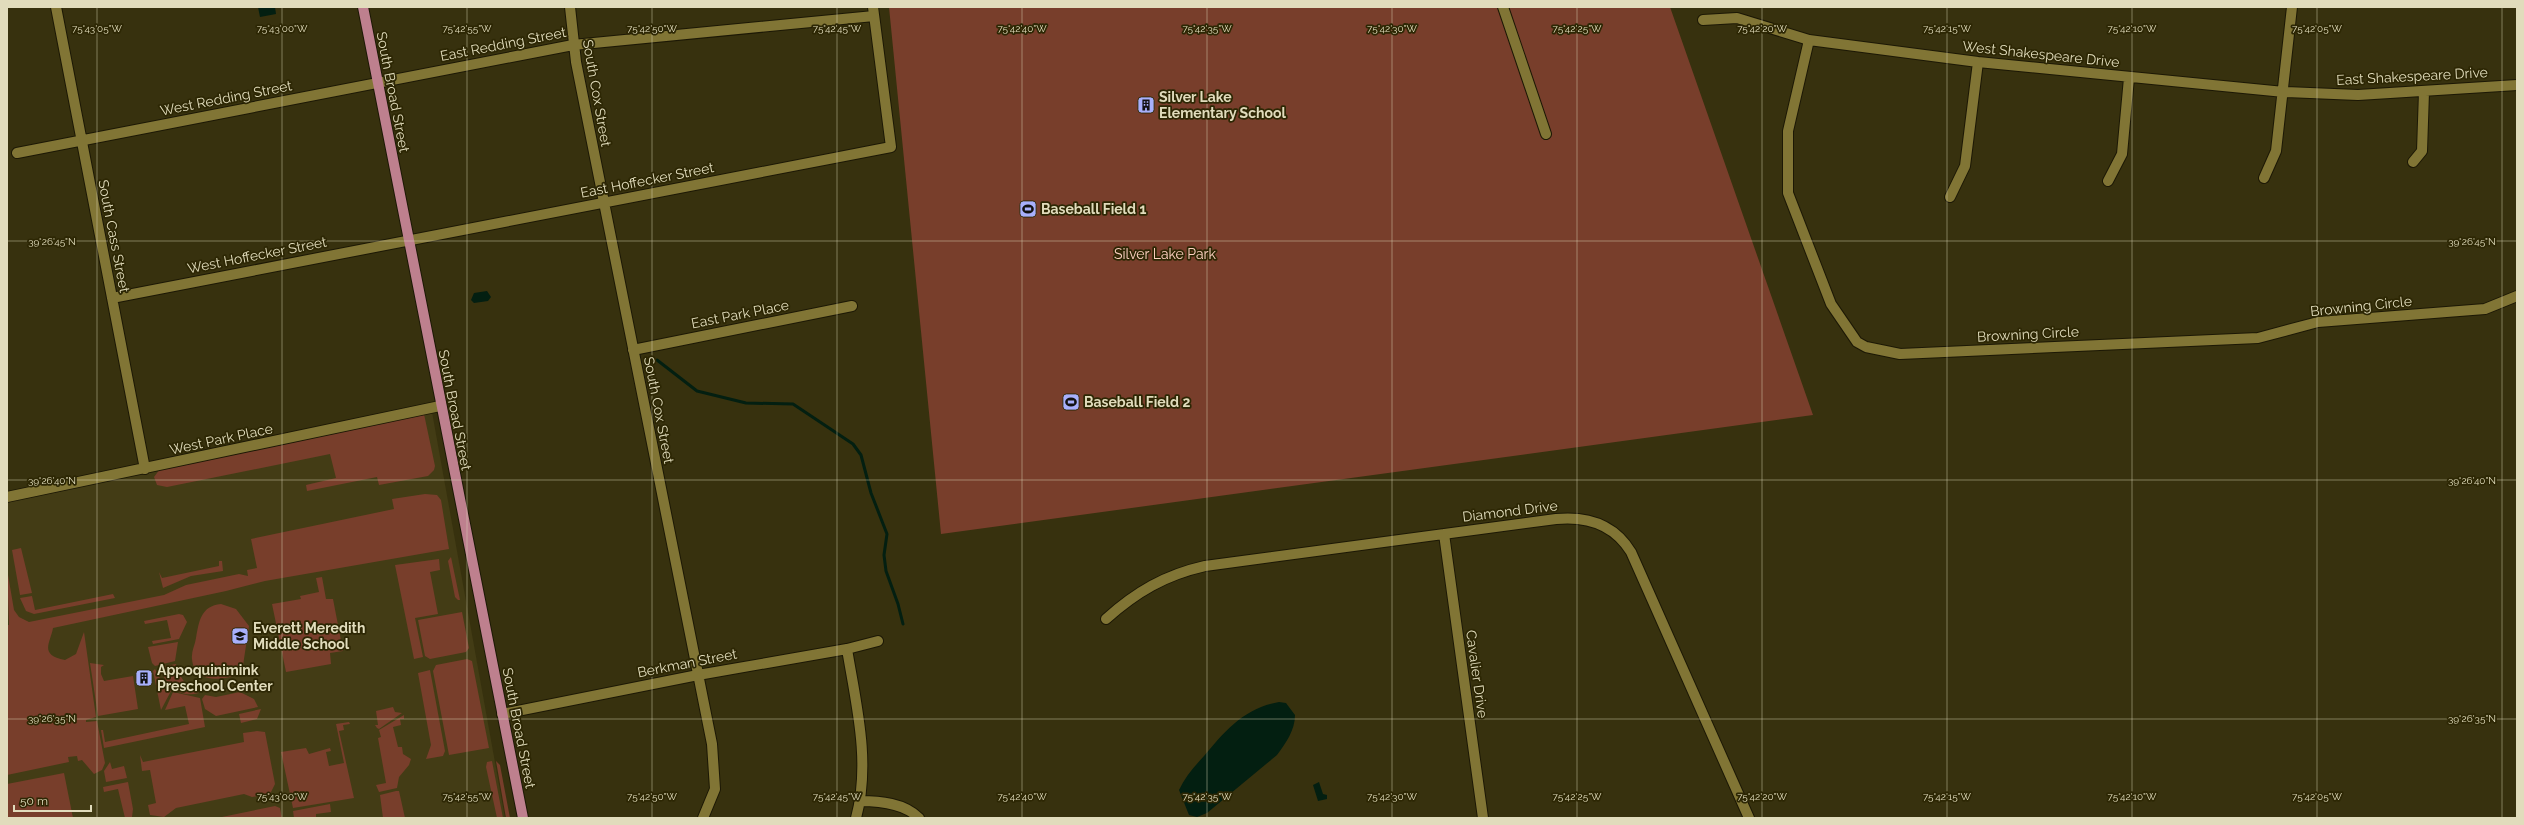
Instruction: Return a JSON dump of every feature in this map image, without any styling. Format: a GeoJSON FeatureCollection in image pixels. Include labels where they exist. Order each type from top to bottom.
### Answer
{"type":"FeatureCollection","features":[{"type":"Feature","properties":{"kind":"main road","name":"South Broad Street"},"geometry":{"type":"LineString","coordinates":[[362,7],[523,818]]}},
{"type":"Feature","properties":{"kind":"street","name":"South Cass Street"},"geometry":{"type":"LineString","coordinates":[[56,7],[145,469]]}},
{"type":"Feature","properties":{"kind":"street","name":"South Cox Street"},"geometry":{"type":"LineString","coordinates":[[570,7],[573,45],[712,744],[714,789],[703,818]]}},
{"type":"Feature","properties":{"kind":"street"},"geometry":{"type":"LineString","coordinates":[[1503,7],[1546,134]]}},
{"type":"Feature","properties":{"kind":"street"},"geometry":{"type":"LineString","coordinates":[[2264,178],[2276,151],[2284,92],[2292,7]]}},
{"type":"Feature","properties":{"kind":"street","name":"East Redding Street"},"geometry":{"type":"LineString","coordinates":[[377,83],[573,45],[874,12]]}},
{"type":"Feature","properties":{"kind":"street","name":"East Hoffecker Street"},"geometry":{"type":"LineString","coordinates":[[408,240],[891,147],[874,12]]}},
{"type":"Feature","properties":{"kind":"street","name":"West Shakespeare Drive"},"geometry":{"type":"LineString","coordinates":[[1703,20],[1737,18],[1809,40],[1978,62],[2284,92]]}},
{"type":"Feature","properties":{"kind":"street","name":"Browning Circle"},"geometry":{"type":"LineString","coordinates":[[1809,40],[1788,131],[1788,193],[1831,304],[1858,342],[1866,347],[1900,354],[2258,338],[2318,322],[2485,309],[2517,296]]}},
{"type":"Feature","properties":{"kind":"street"},"geometry":{"type":"LineString","coordinates":[[1950,197],[1965,166],[1978,62]]}},
{"type":"Feature","properties":{"kind":"street"},"geometry":{"type":"LineString","coordinates":[[2108,181],[2122,154],[2129,78]]}},
{"type":"Feature","properties":{"kind":"street","name":"West Redding Street"},"geometry":{"type":"LineString","coordinates":[[18,153],[377,83]]}},
{"type":"Feature","properties":{"kind":"street","name":"East Shakespeare Drive"},"geometry":{"type":"LineString","coordinates":[[2284,92],[2358,95],[2517,85]]}},
{"type":"Feature","properties":{"kind":"street"},"geometry":{"type":"LineString","coordinates":[[2413,162],[2422,151],[2424,92]]}},
{"type":"Feature","properties":{"kind":"street","name":"West Hoffecker Street"},"geometry":{"type":"LineString","coordinates":[[112,298],[408,240]]}},
{"type":"Feature","properties":{"kind":"street","name":"East Park Place"},"geometry":{"type":"LineString","coordinates":[[633,350],[852,306]]}},
{"type":"Feature","properties":{"kind":"street","name":"West Park Place"},"geometry":{"type":"LineString","coordinates":[[7,498],[440,406]]}},
{"type":"Feature","properties":{"kind":"street","name":"Diamond Drive"},"geometry":{"type":"LineString","coordinates":[[1106,619],[1141,590],[1156,582],[1188,570],[1570,517],[1596,522],[1620,536],[1631,552],[1749,818]]}},
{"type":"Feature","properties":{"kind":"street","name":"Cavalier Drive"},"geometry":{"type":"LineString","coordinates":[[1444,534],[1483,818]]}},
{"type":"Feature","properties":{"kind":"street","name":"Berkman Street"},"geometry":{"type":"LineString","coordinates":[[502,714],[698,675],[847,649],[878,641]]}},
{"type":"Feature","properties":{"kind":"street"},"geometry":{"type":"LineString","coordinates":[[847,649],[863,754],[860,801],[856,818]]}},
{"type":"Feature","properties":{"kind":"street"},"geometry":{"type":"LineString","coordinates":[[860,801],[886,802],[915,814],[919,818]]}},
{"type":"Feature","properties":{"kind":"shaded area"},"geometry":{"type":"Polygon","coordinates":[[[258,7],[275,7],[276,14],[260,17],[258,7]]]}},
{"type":"Feature","properties":{"kind":"shaded area"},"geometry":{"type":"Polygon","coordinates":[[[487,291],[491,297],[488,301],[474,303],[471,300],[474,293],[487,291]]]}},
{"type":"Feature","properties":{"kind":"shaded area","name":"Everett Meredith Middle School"},"geometry":{"type":"Polygon","coordinates":[[[432,412],[505,818],[7,818],[7,502],[432,412]]]}},
{"type":"Feature","properties":{"kind":"shaded area"},"geometry":{"type":"Polygon","coordinates":[[[1279,702],[1286,703],[1295,715],[1295,721],[1287,741],[1277,755],[1207,813],[1197,817],[1189,815],[1179,790],[1190,772],[1236,722],[1255,709],[1279,702]]]}},
{"type":"Feature","properties":{"kind":"shaded area"},"geometry":{"type":"Polygon","coordinates":[[[1319,782],[1323,794],[1327,795],[1327,799],[1318,801],[1313,785],[1319,782]]]}},
{"type":"Feature","properties":{"kind":"green space","name":"Silver Lake Park"},"geometry":{"type":"Polygon","coordinates":[[[889,7],[1670,7],[1813,415],[941,534],[889,7]]]}},
{"type":"Feature","properties":{"kind":"green space"},"geometry":{"type":"Polygon","coordinates":[[[424,414],[435,466],[434,470],[428,476],[379,485],[377,477],[307,491],[306,485],[336,478],[330,454],[167,487],[157,485],[154,477],[160,469],[424,414]]]}},
{"type":"Feature","properties":{"kind":"green space"},"geometry":{"type":"Polygon","coordinates":[[[425,494],[437,495],[441,500],[449,549],[265,581],[226,591],[53,628],[48,648],[49,652],[57,658],[65,660],[76,654],[84,632],[96,717],[86,720],[86,722],[97,721],[105,763],[102,770],[94,774],[82,760],[78,761],[77,756],[68,757],[69,762],[7,775],[7,625],[9,625],[7,569],[14,610],[19,617],[29,622],[164,595],[186,585],[239,574],[248,576],[247,570],[257,568],[251,539],[394,509],[392,499],[425,494]]]}},
{"type":"Feature","properties":{"kind":"green space"},"geometry":{"type":"Polygon","coordinates":[[[21,548],[32,593],[20,595],[12,550],[21,548]]]}},
{"type":"Feature","properties":{"kind":"green space"},"geometry":{"type":"Polygon","coordinates":[[[451,557],[460,600],[455,597],[448,561],[451,557]]]}},
{"type":"Feature","properties":{"kind":"green space"},"geometry":{"type":"Polygon","coordinates":[[[439,559],[440,570],[430,572],[438,614],[415,618],[423,657],[414,659],[395,565],[439,559]]]}},
{"type":"Feature","properties":{"kind":"green space"},"geometry":{"type":"Polygon","coordinates":[[[219,561],[222,561],[223,571],[191,576],[163,588],[159,572],[162,578],[219,566],[219,561]]]}},
{"type":"Feature","properties":{"kind":"green space"},"geometry":{"type":"Polygon","coordinates":[[[322,577],[326,599],[333,599],[343,651],[330,653],[331,664],[286,672],[272,604],[301,599],[300,596],[319,592],[316,578],[322,577]]]}},
{"type":"Feature","properties":{"kind":"green space"},"geometry":{"type":"Polygon","coordinates":[[[113,594],[115,598],[34,614],[26,611],[20,598],[32,596],[35,610],[113,594]]]}},
{"type":"Feature","properties":{"kind":"green space"},"geometry":{"type":"Polygon","coordinates":[[[221,604],[236,609],[249,626],[242,672],[220,679],[212,679],[199,673],[194,667],[192,654],[202,615],[214,605],[221,604]]]}},
{"type":"Feature","properties":{"kind":"green space"},"geometry":{"type":"Polygon","coordinates":[[[462,612],[469,648],[466,652],[430,659],[425,656],[418,620],[462,612]]]}},
{"type":"Feature","properties":{"kind":"green space"},"geometry":{"type":"Polygon","coordinates":[[[179,614],[183,615],[187,622],[179,639],[153,644],[152,641],[171,638],[167,620],[145,624],[144,621],[179,614]]]}},
{"type":"Feature","properties":{"kind":"green space"},"geometry":{"type":"Polygon","coordinates":[[[178,642],[175,661],[155,666],[152,663],[148,647],[178,642]]]}},
{"type":"Feature","properties":{"kind":"green space"},"geometry":{"type":"Polygon","coordinates":[[[467,659],[472,661],[489,748],[449,755],[433,671],[436,665],[467,659]]]}},
{"type":"Feature","properties":{"kind":"green space"},"geometry":{"type":"Polygon","coordinates":[[[90,663],[104,665],[101,667],[101,674],[104,681],[133,676],[138,709],[98,716],[90,663]]]}},
{"type":"Feature","properties":{"kind":"green space"},"geometry":{"type":"Polygon","coordinates":[[[176,664],[184,682],[199,693],[185,694],[179,692],[174,689],[165,679],[159,667],[176,664]]]}},
{"type":"Feature","properties":{"kind":"green space"},"geometry":{"type":"Polygon","coordinates":[[[155,669],[163,684],[171,691],[161,710],[153,671],[155,669]]]}},
{"type":"Feature","properties":{"kind":"green space"},"geometry":{"type":"Polygon","coordinates":[[[430,670],[445,751],[443,756],[426,759],[431,745],[418,673],[430,670]]]}},
{"type":"Feature","properties":{"kind":"green space"},"geometry":{"type":"Polygon","coordinates":[[[173,692],[200,698],[205,727],[104,748],[101,730],[103,730],[105,742],[189,724],[185,706],[165,710],[173,692]]]}},
{"type":"Feature","properties":{"kind":"green space"},"geometry":{"type":"Polygon","coordinates":[[[240,692],[254,699],[258,707],[216,716],[205,709],[202,699],[205,695],[216,697],[240,692]]]}},
{"type":"Feature","properties":{"kind":"green space"},"geometry":{"type":"Polygon","coordinates":[[[393,707],[395,712],[402,713],[379,729],[377,728],[375,725],[378,725],[376,711],[393,707]]]}},
{"type":"Feature","properties":{"kind":"green space"},"geometry":{"type":"Polygon","coordinates":[[[261,709],[257,719],[241,723],[239,714],[261,709]]]}},
{"type":"Feature","properties":{"kind":"green space"},"geometry":{"type":"Polygon","coordinates":[[[404,715],[404,719],[400,719],[401,725],[393,727],[398,747],[402,747],[403,754],[411,759],[409,765],[399,777],[397,788],[379,792],[376,785],[386,783],[378,738],[381,737],[379,730],[404,715]]]}},
{"type":"Feature","properties":{"kind":"green space"},"geometry":{"type":"Polygon","coordinates":[[[349,722],[350,724],[343,725],[344,730],[339,731],[354,798],[293,808],[281,752],[306,748],[309,754],[330,748],[331,751],[326,752],[329,766],[344,763],[336,724],[349,722]]]}},
{"type":"Feature","properties":{"kind":"green space"},"geometry":{"type":"Polygon","coordinates":[[[257,731],[265,732],[275,784],[270,794],[252,797],[244,794],[176,808],[164,817],[150,815],[148,805],[156,803],[150,770],[142,771],[140,755],[143,762],[244,742],[243,733],[257,731]]]}},
{"type":"Feature","properties":{"kind":"green space"},"geometry":{"type":"Polygon","coordinates":[[[492,761],[503,818],[497,818],[486,767],[487,762],[492,761]]]}},
{"type":"Feature","properties":{"kind":"green space"},"geometry":{"type":"Polygon","coordinates":[[[496,761],[500,765],[510,818],[506,818],[496,761]]]}},
{"type":"Feature","properties":{"kind":"green space"},"geometry":{"type":"Polygon","coordinates":[[[110,762],[112,769],[124,766],[127,778],[106,782],[104,771],[110,762]]]}},
{"type":"Feature","properties":{"kind":"green space"},"geometry":{"type":"Polygon","coordinates":[[[64,773],[73,818],[7,818],[7,784],[64,773]]]}},
{"type":"Feature","properties":{"kind":"green space"},"geometry":{"type":"Polygon","coordinates":[[[128,782],[133,809],[132,817],[125,818],[118,789],[104,792],[103,787],[128,782]]]}},
{"type":"Feature","properties":{"kind":"green space"},"geometry":{"type":"Polygon","coordinates":[[[399,791],[405,818],[383,818],[380,795],[399,791]]]}},
{"type":"Feature","properties":{"kind":"green space"},"geometry":{"type":"Polygon","coordinates":[[[330,804],[331,812],[316,814],[316,818],[294,818],[293,811],[330,804]]]}},
{"type":"Feature","properties":{"kind":"green space"},"geometry":{"type":"Polygon","coordinates":[[[275,806],[280,808],[282,818],[217,818],[275,806]]]}},
{"type":"Feature","properties":{"kind":"waterway"},"geometry":{"type":"LineString","coordinates":[[657,360],[697,391],[746,403],[793,404],[853,444],[861,455],[871,493],[887,534],[884,555],[886,571],[898,604],[903,624]]}},
{"type":"Feature","properties":{"kind":"place","name":"Silver Lake Elementary School"},"geometry":{"type":"Point","coordinates":[1146,105]}},
{"type":"Feature","properties":{"kind":"place","name":"Baseball Field 1"},"geometry":{"type":"Point","coordinates":[1028,209]}},
{"type":"Feature","properties":{"kind":"place","name":"Baseball Field 2"},"geometry":{"type":"Point","coordinates":[1071,402]}},
{"type":"Feature","properties":{"kind":"place","name":"Everett Meredith Middle School"},"geometry":{"type":"Point","coordinates":[240,636]}},
{"type":"Feature","properties":{"kind":"place","name":"Appoquinimink Preschool Center"},"geometry":{"type":"Point","coordinates":[144,678]}}]}
